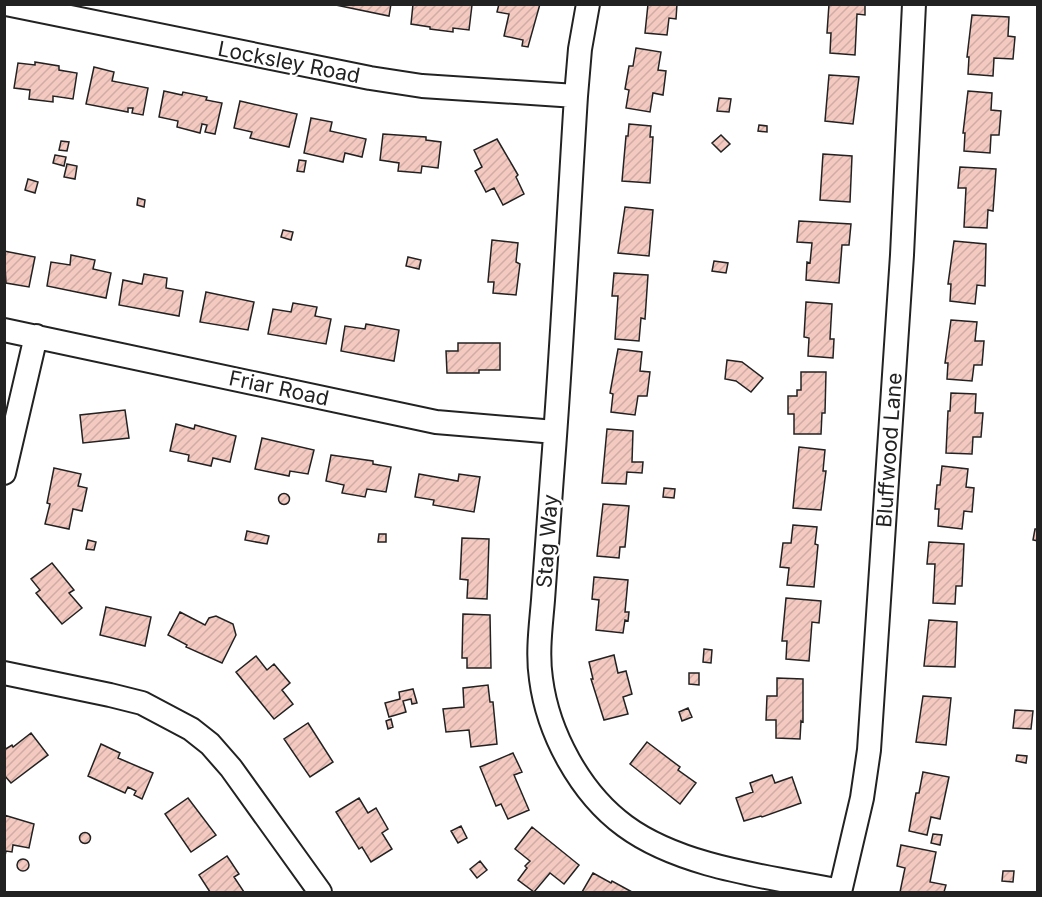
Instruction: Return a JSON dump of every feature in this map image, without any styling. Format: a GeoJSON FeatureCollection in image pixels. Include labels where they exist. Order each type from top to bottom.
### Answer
{"type":"FeatureCollection","features":[{"type":"Feature","properties":{"kind":"street","name":"Locksley Road"},"geometry":{"type":"LineString","coordinates":[[6,4],[370,78],[422,86],[576,96]]}},
{"type":"Feature","properties":{"kind":"street","name":"Stag Way"},"geometry":{"type":"LineString","coordinates":[[588,4],[580,49],[576,96],[540,641],[541,678],[548,712],[576,774],[600,803],[624,826],[660,846],[700,862],[840,892]]}},
{"type":"Feature","properties":{"kind":"street","name":"Bluffwood Lane"},"geometry":{"type":"LineString","coordinates":[[840,892],[862,798],[868,750],[902,255],[914,4]]}},
{"type":"Feature","properties":{"kind":"street","name":"Friar Road"},"geometry":{"type":"LineString","coordinates":[[4,330],[436,422],[555,432]]}},
{"type":"Feature","properties":{"kind":"street"},"geometry":{"type":"LineString","coordinates":[[4,473],[36,336]]}},
{"type":"Feature","properties":{"kind":"street"},"geometry":{"type":"LineString","coordinates":[[4,673],[110,694],[142,703],[191,729],[210,744],[231,768],[320,892]]}},
{"type":"Feature","properties":{"kind":"building"},"geometry":{"type":"Polygon","coordinates":[[[331,4],[391,4],[389,16],[331,4]]]}},
{"type":"Feature","properties":{"kind":"building"},"geometry":{"type":"Polygon","coordinates":[[[413,4],[472,5],[469,30],[453,28],[453,32],[411,24],[413,4]]]}},
{"type":"Feature","properties":{"kind":"building"},"geometry":{"type":"Polygon","coordinates":[[[499,4],[540,4],[528,47],[522,46],[523,40],[504,36],[509,14],[497,12],[499,4]]]}},
{"type":"Feature","properties":{"kind":"building"},"geometry":{"type":"Polygon","coordinates":[[[648,4],[677,4],[676,19],[669,18],[667,35],[645,33],[648,4]]]}},
{"type":"Feature","properties":{"kind":"building"},"geometry":{"type":"Polygon","coordinates":[[[829,4],[865,4],[865,15],[857,14],[855,55],[830,53],[831,33],[827,33],[829,4]]]}},
{"type":"Feature","properties":{"kind":"building"},"geometry":{"type":"Polygon","coordinates":[[[972,15],[1009,17],[1008,36],[1015,37],[1013,59],[994,58],[993,76],[968,74],[969,57],[967,57],[972,15]]]}},
{"type":"Feature","properties":{"kind":"building"},"geometry":{"type":"Polygon","coordinates":[[[636,48],[661,52],[658,70],[666,71],[663,95],[653,93],[650,112],[626,108],[629,90],[625,89],[629,66],[633,66],[636,48]]]}},
{"type":"Feature","properties":{"kind":"building"},"geometry":{"type":"Polygon","coordinates":[[[35,62],[59,66],[59,70],[77,73],[73,99],[53,96],[53,102],[29,99],[30,90],[14,88],[18,63],[35,65],[35,62]]]}},
{"type":"Feature","properties":{"kind":"building"},"geometry":{"type":"Polygon","coordinates":[[[94,67],[114,72],[112,81],[148,88],[143,115],[132,113],[133,108],[128,108],[128,112],[86,104],[94,67]]]}},
{"type":"Feature","properties":{"kind":"building"},"geometry":{"type":"Polygon","coordinates":[[[829,75],[859,77],[853,124],[825,121],[829,75]]]}},
{"type":"Feature","properties":{"kind":"building"},"geometry":{"type":"Polygon","coordinates":[[[164,91],[182,95],[183,92],[222,103],[215,134],[205,132],[207,125],[202,124],[200,133],[177,127],[178,121],[159,117],[164,91]]]}},
{"type":"Feature","properties":{"kind":"building"},"geometry":{"type":"Polygon","coordinates":[[[968,91],[992,93],[991,110],[1001,111],[999,135],[991,135],[990,153],[964,151],[965,133],[963,133],[968,91]]]}},
{"type":"Feature","properties":{"kind":"building"},"geometry":{"type":"Polygon","coordinates":[[[719,98],[731,99],[729,112],[717,111],[719,98]]]}},
{"type":"Feature","properties":{"kind":"building"},"geometry":{"type":"Polygon","coordinates":[[[240,101],[297,114],[289,147],[250,138],[252,132],[234,128],[240,101]]]}},
{"type":"Feature","properties":{"kind":"building"},"geometry":{"type":"Polygon","coordinates":[[[311,118],[332,122],[330,131],[366,139],[362,157],[345,153],[343,162],[304,153],[311,118]]]}},
{"type":"Feature","properties":{"kind":"building"},"geometry":{"type":"Polygon","coordinates":[[[629,124],[651,126],[650,137],[653,137],[650,183],[622,181],[629,124]]]}},
{"type":"Feature","properties":{"kind":"building"},"geometry":{"type":"Polygon","coordinates":[[[759,125],[767,126],[767,132],[758,131],[759,125]]]}},
{"type":"Feature","properties":{"kind":"building"},"geometry":{"type":"Polygon","coordinates":[[[383,134],[426,137],[426,140],[441,142],[438,168],[422,166],[421,173],[398,171],[399,163],[380,160],[383,134]]]}},
{"type":"Feature","properties":{"kind":"building"},"geometry":{"type":"Polygon","coordinates":[[[721,135],[730,144],[721,152],[712,143],[721,135]]]}},
{"type":"Feature","properties":{"kind":"building"},"geometry":{"type":"Polygon","coordinates":[[[497,139],[518,175],[516,177],[524,194],[503,205],[494,188],[486,192],[475,171],[482,167],[474,150],[497,139]]]}},
{"type":"Feature","properties":{"kind":"building"},"geometry":{"type":"Polygon","coordinates":[[[61,141],[69,142],[67,151],[59,150],[61,141]]]}},
{"type":"Feature","properties":{"kind":"building"},"geometry":{"type":"Polygon","coordinates":[[[823,154],[852,156],[850,202],[820,200],[823,154]]]}},
{"type":"Feature","properties":{"kind":"building"},"geometry":{"type":"Polygon","coordinates":[[[55,155],[66,157],[64,166],[53,163],[55,155]]]}},
{"type":"Feature","properties":{"kind":"building"},"geometry":{"type":"Polygon","coordinates":[[[299,160],[306,161],[304,172],[297,171],[299,160]]]}},
{"type":"Feature","properties":{"kind":"building"},"geometry":{"type":"Polygon","coordinates":[[[67,164],[77,166],[75,179],[64,177],[67,164]]]}},
{"type":"Feature","properties":{"kind":"building"},"geometry":{"type":"Polygon","coordinates":[[[960,167],[996,169],[993,211],[988,210],[987,228],[964,227],[966,188],[958,188],[960,167]]]}},
{"type":"Feature","properties":{"kind":"building"},"geometry":{"type":"Polygon","coordinates":[[[28,179],[38,182],[35,193],[25,190],[28,179]]]}},
{"type":"Feature","properties":{"kind":"building"},"geometry":{"type":"Polygon","coordinates":[[[138,198],[145,200],[144,207],[137,205],[138,198]]]}},
{"type":"Feature","properties":{"kind":"building"},"geometry":{"type":"Polygon","coordinates":[[[625,207],[653,210],[649,256],[618,253],[625,207]]]}},
{"type":"Feature","properties":{"kind":"building"},"geometry":{"type":"Polygon","coordinates":[[[799,221],[851,224],[849,245],[842,245],[839,283],[806,280],[807,262],[810,263],[812,243],[797,242],[799,221]]]}},
{"type":"Feature","properties":{"kind":"building"},"geometry":{"type":"Polygon","coordinates":[[[283,230],[293,232],[291,240],[281,237],[283,230]]]}},
{"type":"Feature","properties":{"kind":"building"},"geometry":{"type":"Polygon","coordinates":[[[492,240],[518,243],[516,262],[520,264],[516,295],[493,293],[494,282],[488,282],[492,240]]]}},
{"type":"Feature","properties":{"kind":"building"},"geometry":{"type":"Polygon","coordinates":[[[954,241],[986,244],[985,286],[977,285],[975,304],[950,301],[951,284],[948,284],[954,241]]]}},
{"type":"Feature","properties":{"kind":"building"},"geometry":{"type":"Polygon","coordinates":[[[4,251],[35,257],[29,287],[6,283],[4,251]]]}},
{"type":"Feature","properties":{"kind":"building"},"geometry":{"type":"Polygon","coordinates":[[[71,255],[95,260],[93,269],[111,273],[106,298],[47,286],[51,262],[70,265],[71,255]]]}},
{"type":"Feature","properties":{"kind":"building"},"geometry":{"type":"Polygon","coordinates":[[[408,257],[421,260],[419,269],[406,266],[408,257]]]}},
{"type":"Feature","properties":{"kind":"building"},"geometry":{"type":"Polygon","coordinates":[[[714,261],[728,263],[726,273],[712,271],[714,261]]]}},
{"type":"Feature","properties":{"kind":"building"},"geometry":{"type":"Polygon","coordinates":[[[614,273],[648,275],[645,319],[641,318],[639,341],[615,339],[618,296],[612,296],[614,273]]]}},
{"type":"Feature","properties":{"kind":"building"},"geometry":{"type":"Polygon","coordinates":[[[144,274],[167,278],[166,288],[183,291],[179,316],[119,305],[123,280],[142,284],[144,274]]]}},
{"type":"Feature","properties":{"kind":"building"},"geometry":{"type":"Polygon","coordinates":[[[206,292],[254,302],[248,330],[200,322],[206,292]]]}},
{"type":"Feature","properties":{"kind":"building"},"geometry":{"type":"Polygon","coordinates":[[[806,302],[832,304],[830,339],[834,339],[833,358],[808,356],[809,338],[804,337],[806,302]]]}},
{"type":"Feature","properties":{"kind":"building"},"geometry":{"type":"Polygon","coordinates":[[[293,303],[317,307],[315,316],[331,319],[326,344],[268,334],[273,309],[291,312],[293,303]]]}},
{"type":"Feature","properties":{"kind":"building"},"geometry":{"type":"Polygon","coordinates":[[[951,320],[977,322],[975,341],[984,341],[982,365],[974,365],[972,381],[947,379],[948,363],[945,363],[951,320]]]}},
{"type":"Feature","properties":{"kind":"building"},"geometry":{"type":"Polygon","coordinates":[[[366,324],[399,330],[394,361],[341,351],[345,326],[365,329],[366,324]]]}},
{"type":"Feature","properties":{"kind":"building"},"geometry":{"type":"Polygon","coordinates":[[[458,343],[500,343],[500,370],[479,370],[479,373],[447,373],[446,351],[458,351],[458,343]]]}},
{"type":"Feature","properties":{"kind":"building"},"geometry":{"type":"Polygon","coordinates":[[[618,349],[642,352],[640,371],[650,372],[647,396],[638,396],[635,415],[611,412],[613,394],[610,393],[618,349]]]}},
{"type":"Feature","properties":{"kind":"building"},"geometry":{"type":"Polygon","coordinates":[[[727,360],[742,362],[763,378],[751,392],[736,381],[725,379],[727,360]]]}},
{"type":"Feature","properties":{"kind":"building"},"geometry":{"type":"Polygon","coordinates":[[[801,372],[826,372],[825,413],[822,413],[821,434],[794,434],[794,414],[788,414],[788,396],[797,396],[797,390],[801,390],[801,372]]]}},
{"type":"Feature","properties":{"kind":"building"},"geometry":{"type":"Polygon","coordinates":[[[951,393],[976,394],[975,413],[983,413],[981,437],[973,437],[972,454],[946,453],[951,393]]]}},
{"type":"Feature","properties":{"kind":"building"},"geometry":{"type":"Polygon","coordinates":[[[125,410],[129,438],[83,443],[80,415],[125,410]]]}},
{"type":"Feature","properties":{"kind":"building"},"geometry":{"type":"Polygon","coordinates":[[[176,424],[194,429],[195,425],[236,436],[230,462],[213,458],[211,466],[188,461],[189,455],[170,451],[176,424]]]}},
{"type":"Feature","properties":{"kind":"building"},"geometry":{"type":"Polygon","coordinates":[[[607,429],[633,431],[632,462],[643,462],[642,473],[627,472],[626,484],[602,483],[607,429]]]}},
{"type":"Feature","properties":{"kind":"building"},"geometry":{"type":"Polygon","coordinates":[[[262,438],[314,450],[308,474],[290,471],[289,476],[255,469],[262,438]]]}},
{"type":"Feature","properties":{"kind":"building"},"geometry":{"type":"Polygon","coordinates":[[[799,447],[825,450],[823,471],[826,471],[821,510],[793,508],[799,447]]]}},
{"type":"Feature","properties":{"kind":"building"},"geometry":{"type":"Polygon","coordinates":[[[331,455],[373,461],[373,464],[391,467],[386,492],[367,489],[365,497],[342,493],[344,485],[326,481],[331,455]]]}},
{"type":"Feature","properties":{"kind":"building"},"geometry":{"type":"Polygon","coordinates":[[[942,466],[968,469],[966,487],[974,488],[972,512],[964,511],[962,529],[938,526],[939,509],[935,509],[937,485],[940,485],[942,466]]]}},
{"type":"Feature","properties":{"kind":"building"},"geometry":{"type":"Polygon","coordinates":[[[54,468],[81,474],[78,486],[87,488],[82,511],[73,509],[69,529],[45,524],[54,468]]]}},
{"type":"Feature","properties":{"kind":"building"},"geometry":{"type":"Polygon","coordinates":[[[419,474],[458,481],[459,474],[480,477],[474,512],[433,505],[434,500],[415,497],[419,474]]]}},
{"type":"Feature","properties":{"kind":"building"},"geometry":{"type":"Polygon","coordinates":[[[664,488],[675,489],[674,498],[663,497],[664,488]]]}},
{"type":"Feature","properties":{"kind":"building"},"geometry":{"type":"Polygon","coordinates":[[[284,493],[290,499],[284,505],[278,499],[284,493]]]}},
{"type":"Feature","properties":{"kind":"building"},"geometry":{"type":"Polygon","coordinates":[[[603,504],[629,506],[625,547],[620,547],[619,558],[597,556],[603,504]]]}},
{"type":"Feature","properties":{"kind":"building"},"geometry":{"type":"Polygon","coordinates":[[[793,525],[817,527],[815,544],[818,545],[814,587],[787,585],[789,568],[780,567],[783,543],[791,543],[793,525]]]}},
{"type":"Feature","properties":{"kind":"building"},"geometry":{"type":"Polygon","coordinates":[[[1035,529],[1038,529],[1038,541],[1033,540],[1035,529]]]}},
{"type":"Feature","properties":{"kind":"building"},"geometry":{"type":"Polygon","coordinates":[[[247,531],[269,536],[267,544],[245,540],[247,531]]]}},
{"type":"Feature","properties":{"kind":"building"},"geometry":{"type":"Polygon","coordinates":[[[379,534],[386,534],[386,542],[378,542],[379,534]]]}},
{"type":"Feature","properties":{"kind":"building"},"geometry":{"type":"Polygon","coordinates":[[[462,538],[489,539],[487,599],[467,598],[468,580],[460,579],[462,538]]]}},
{"type":"Feature","properties":{"kind":"building"},"geometry":{"type":"Polygon","coordinates":[[[88,540],[96,542],[94,550],[86,549],[88,540]]]}},
{"type":"Feature","properties":{"kind":"building"},"geometry":{"type":"Polygon","coordinates":[[[929,542],[964,544],[962,586],[956,586],[955,604],[933,603],[935,564],[927,564],[929,542]]]}},
{"type":"Feature","properties":{"kind":"building"},"geometry":{"type":"Polygon","coordinates":[[[52,563],[74,590],[69,593],[82,608],[62,624],[36,593],[40,590],[31,579],[52,563]]]}},
{"type":"Feature","properties":{"kind":"building"},"geometry":{"type":"Polygon","coordinates":[[[594,577],[628,580],[625,612],[629,612],[623,633],[596,630],[599,600],[592,599],[594,577]]]}},
{"type":"Feature","properties":{"kind":"building"},"geometry":{"type":"Polygon","coordinates":[[[786,598],[821,601],[819,623],[812,622],[809,661],[786,659],[787,641],[782,641],[786,598]]]}},
{"type":"Feature","properties":{"kind":"building"},"geometry":{"type":"Polygon","coordinates":[[[106,607],[151,617],[145,646],[100,635],[106,607]]]}},
{"type":"Feature","properties":{"kind":"building"},"geometry":{"type":"Polygon","coordinates":[[[180,612],[205,625],[209,618],[216,616],[233,624],[236,635],[222,663],[186,647],[187,645],[168,635],[180,612]]]}},
{"type":"Feature","properties":{"kind":"building"},"geometry":{"type":"Polygon","coordinates":[[[463,614],[490,615],[491,668],[467,668],[467,658],[462,658],[463,614]]]}},
{"type":"Feature","properties":{"kind":"building"},"geometry":{"type":"Polygon","coordinates":[[[929,620],[957,622],[955,667],[924,666],[929,620]]]}},
{"type":"Feature","properties":{"kind":"building"},"geometry":{"type":"Polygon","coordinates":[[[704,649],[712,650],[711,663],[703,662],[704,649]]]}},
{"type":"Feature","properties":{"kind":"building"},"geometry":{"type":"Polygon","coordinates":[[[614,655],[618,673],[626,671],[632,694],[623,697],[628,714],[604,720],[591,679],[593,679],[589,662],[614,655]]]}},
{"type":"Feature","properties":{"kind":"building"},"geometry":{"type":"Polygon","coordinates":[[[256,656],[267,670],[274,664],[290,683],[282,690],[293,704],[274,719],[236,672],[256,656]]]}},
{"type":"Feature","properties":{"kind":"building"},"geometry":{"type":"Polygon","coordinates":[[[689,673],[699,673],[699,685],[689,684],[689,673]]]}},
{"type":"Feature","properties":{"kind":"building"},"geometry":{"type":"Polygon","coordinates":[[[777,678],[803,679],[803,722],[801,721],[800,739],[776,738],[776,720],[766,720],[767,696],[777,696],[777,678]]]}},
{"type":"Feature","properties":{"kind":"building"},"geometry":{"type":"Polygon","coordinates":[[[488,685],[490,702],[493,702],[497,744],[471,747],[469,730],[446,732],[443,709],[464,707],[463,688],[488,685]]]}},
{"type":"Feature","properties":{"kind":"building"},"geometry":{"type":"Polygon","coordinates":[[[413,689],[417,703],[412,704],[411,699],[403,701],[406,712],[389,717],[385,703],[400,699],[399,692],[413,689]]]}},
{"type":"Feature","properties":{"kind":"building"},"geometry":{"type":"Polygon","coordinates":[[[923,696],[951,698],[946,745],[916,742],[923,696]]]}},
{"type":"Feature","properties":{"kind":"building"},"geometry":{"type":"Polygon","coordinates":[[[688,708],[692,717],[682,721],[679,712],[688,708]]]}},
{"type":"Feature","properties":{"kind":"building"},"geometry":{"type":"Polygon","coordinates":[[[1015,710],[1033,711],[1031,729],[1013,728],[1015,710]]]}},
{"type":"Feature","properties":{"kind":"building"},"geometry":{"type":"Polygon","coordinates":[[[391,719],[393,727],[388,729],[386,721],[391,719]]]}},
{"type":"Feature","properties":{"kind":"building"},"geometry":{"type":"Polygon","coordinates":[[[308,723],[333,762],[310,777],[284,739],[308,723]]]}},
{"type":"Feature","properties":{"kind":"building"},"geometry":{"type":"Polygon","coordinates":[[[31,733],[48,755],[11,783],[4,775],[4,750],[12,745],[13,747],[31,733]]]}},
{"type":"Feature","properties":{"kind":"building"},"geometry":{"type":"Polygon","coordinates":[[[647,742],[680,767],[678,770],[696,783],[680,804],[630,764],[647,742]]]}},
{"type":"Feature","properties":{"kind":"building"},"geometry":{"type":"Polygon","coordinates":[[[101,744],[120,753],[118,758],[153,773],[142,799],[134,795],[136,791],[128,787],[125,793],[88,776],[101,744]]]}},
{"type":"Feature","properties":{"kind":"building"},"geometry":{"type":"Polygon","coordinates":[[[513,753],[522,772],[514,775],[529,810],[508,819],[501,804],[496,806],[480,767],[513,753]]]}},
{"type":"Feature","properties":{"kind":"building"},"geometry":{"type":"Polygon","coordinates":[[[1017,755],[1027,756],[1026,763],[1016,761],[1017,755]]]}},
{"type":"Feature","properties":{"kind":"building"},"geometry":{"type":"Polygon","coordinates":[[[923,772],[949,777],[940,819],[931,817],[927,835],[909,831],[916,793],[919,793],[923,772]]]}},
{"type":"Feature","properties":{"kind":"building"},"geometry":{"type":"Polygon","coordinates":[[[772,775],[775,783],[792,777],[801,803],[744,821],[736,798],[753,792],[750,783],[772,775]]]}},
{"type":"Feature","properties":{"kind":"building"},"geometry":{"type":"Polygon","coordinates":[[[188,798],[216,835],[191,852],[165,814],[188,798]]]}},
{"type":"Feature","properties":{"kind":"building"},"geometry":{"type":"Polygon","coordinates":[[[359,798],[368,813],[376,808],[388,829],[382,833],[392,849],[371,862],[362,847],[359,849],[336,812],[359,798]]]}},
{"type":"Feature","properties":{"kind":"building"},"geometry":{"type":"Polygon","coordinates":[[[4,815],[34,824],[29,848],[13,845],[12,852],[6,851],[4,860],[4,815]]]}},
{"type":"Feature","properties":{"kind":"building"},"geometry":{"type":"Polygon","coordinates":[[[461,826],[467,838],[458,843],[451,831],[461,826]]]}},
{"type":"Feature","properties":{"kind":"building"},"geometry":{"type":"Polygon","coordinates":[[[532,827],[579,865],[564,884],[550,873],[534,892],[518,880],[530,861],[515,849],[532,827]]]}},
{"type":"Feature","properties":{"kind":"building"},"geometry":{"type":"Polygon","coordinates":[[[85,832],[91,838],[85,844],[79,838],[85,832]]]}},
{"type":"Feature","properties":{"kind":"building"},"geometry":{"type":"Polygon","coordinates":[[[933,834],[942,835],[940,845],[931,843],[933,834]]]}},
{"type":"Feature","properties":{"kind":"building"},"geometry":{"type":"Polygon","coordinates":[[[901,845],[936,852],[930,882],[946,885],[944,892],[900,892],[905,868],[897,866],[901,845]]]}},
{"type":"Feature","properties":{"kind":"building"},"geometry":{"type":"Polygon","coordinates":[[[227,856],[239,874],[234,877],[244,892],[210,892],[199,875],[227,856]]]}},
{"type":"Feature","properties":{"kind":"building"},"geometry":{"type":"Polygon","coordinates":[[[25,859],[29,865],[25,871],[21,871],[17,863],[25,859]]]}},
{"type":"Feature","properties":{"kind":"building"},"geometry":{"type":"Polygon","coordinates":[[[480,861],[487,870],[477,878],[470,869],[480,861]]]}},
{"type":"Feature","properties":{"kind":"building"},"geometry":{"type":"Polygon","coordinates":[[[1003,871],[1014,871],[1013,882],[1002,881],[1003,871]]]}},
{"type":"Feature","properties":{"kind":"building"},"geometry":{"type":"Polygon","coordinates":[[[593,873],[611,883],[612,881],[632,892],[582,892],[593,873]]]}}]}
